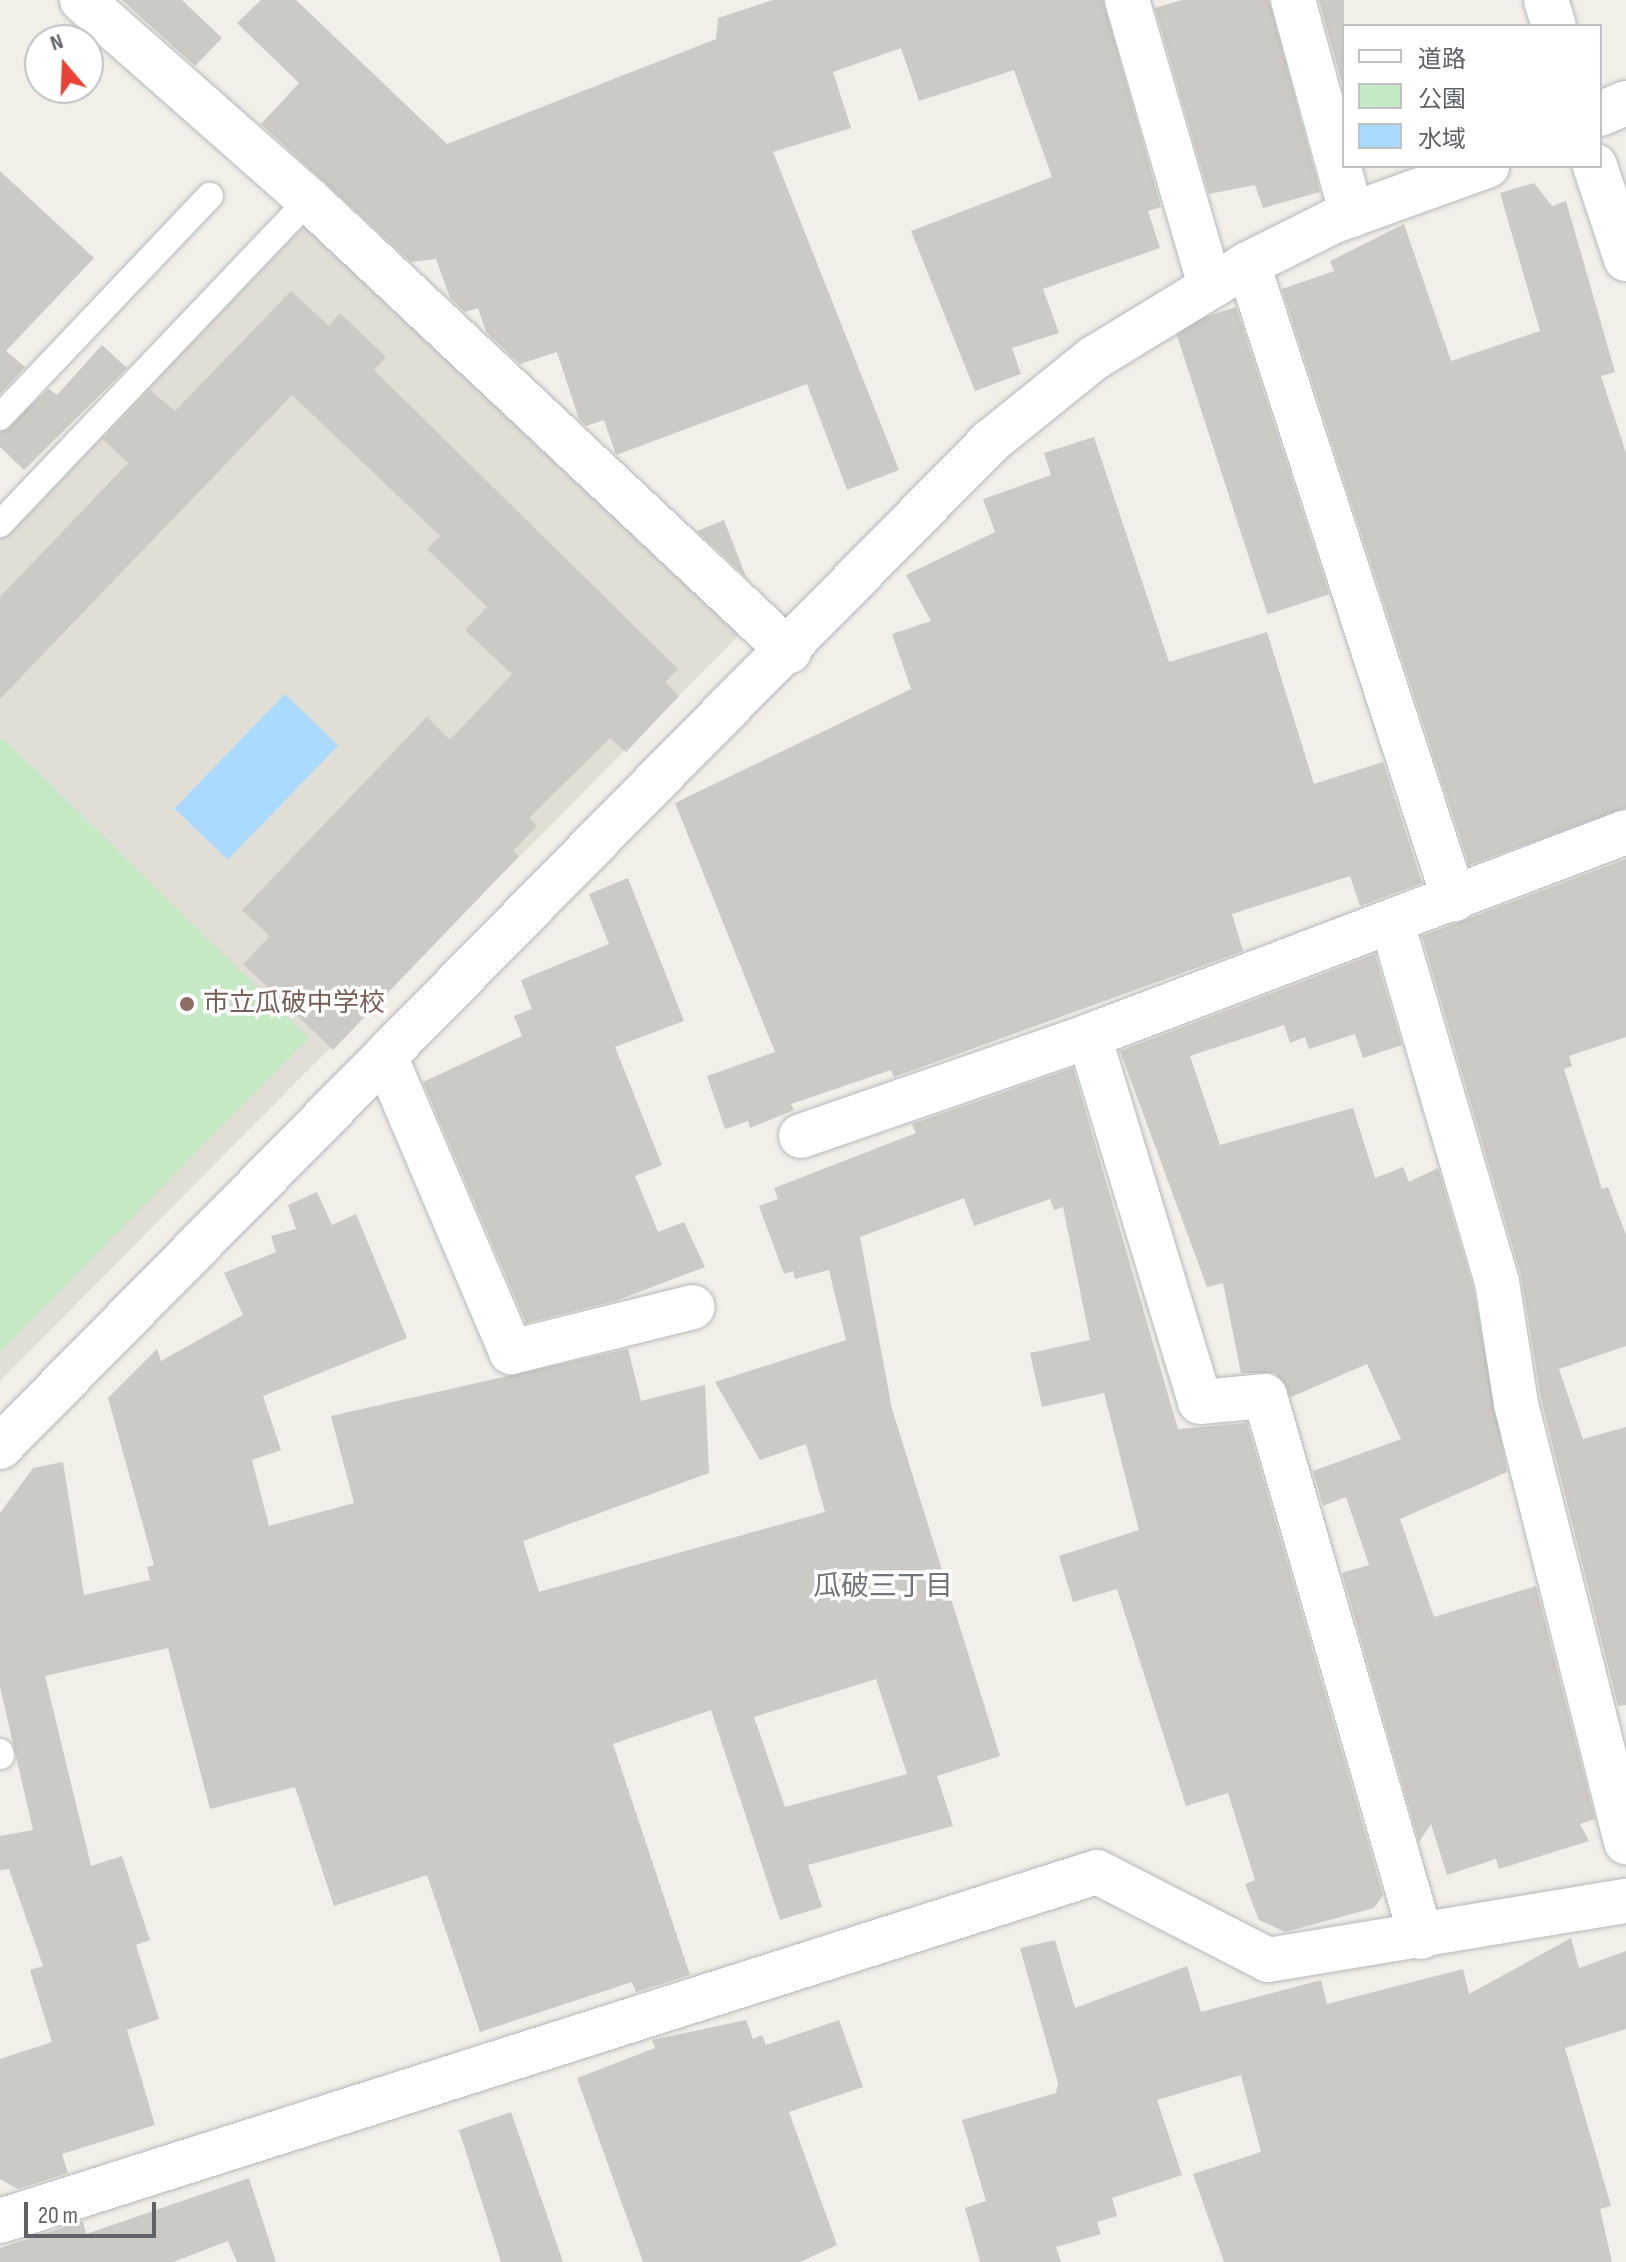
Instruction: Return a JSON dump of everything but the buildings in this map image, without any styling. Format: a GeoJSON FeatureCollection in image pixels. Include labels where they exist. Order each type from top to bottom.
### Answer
{"type":"FeatureCollection","features":[{"type":"Feature","properties":{"kind":"street"},"geometry":{"type":"LineString","coordinates":[[82,0],[309,200],[789,651]]}},
{"type":"Feature","properties":{"kind":"street"},"geometry":{"type":"LineString","coordinates":[[1127,0],[1210,286]]}},
{"type":"Feature","properties":{"kind":"street"},"geometry":{"type":"LineString","coordinates":[[1293,0],[1352,215]]}},
{"type":"Feature","properties":{"kind":"street"},"geometry":{"type":"LineString","coordinates":[[1546,0],[1553,24]]}},
{"type":"Feature","properties":{"kind":"street"},"geometry":{"type":"LineString","coordinates":[[1602,113],[1626,103]]}},
{"type":"Feature","properties":{"kind":"street"},"geometry":{"type":"LineString","coordinates":[[0,1447],[789,651],[991,441],[1094,358],[1248,264],[1352,215],[1481,168]]}},
{"type":"Feature","properties":{"kind":"street"},"geometry":{"type":"LineString","coordinates":[[1596,168],[1626,259]]}},
{"type":"Feature","properties":{"kind":"street"},"geometry":{"type":"LineString","coordinates":[[1248,264],[1454,899]]}},
{"type":"Feature","properties":{"kind":"street"},"geometry":{"type":"LineString","coordinates":[[801,1136],[1089,1036],[1626,832]]}},
{"type":"Feature","properties":{"kind":"street"},"geometry":{"type":"LineString","coordinates":[[1392,923],[1497,1282],[1516,1404],[1626,1842]]}},
{"type":"Feature","properties":{"kind":"street"},"geometry":{"type":"LineString","coordinates":[[1089,1036],[1200,1402],[1265,1396],[1421,1937]]}},
{"type":"Feature","properties":{"kind":"street"},"geometry":{"type":"LineString","coordinates":[[385,1056],[511,1352],[693,1307]]}},
{"type":"Feature","properties":{"kind":"street"},"geometry":{"type":"LineString","coordinates":[[0,2221],[1097,1872],[1268,1960],[1626,1901]]}},
{"type":"Feature","properties":{"kind":"lane"},"geometry":{"type":"LineString","coordinates":[[0,417],[210,196]]}},
{"type":"Feature","properties":{"kind":"lane"},"geometry":{"type":"LineString","coordinates":[[0,524],[309,200]]}},
{"type":"Feature","properties":{"kind":"shaded area","name":"市立瓜破中学校"},"geometry":{"type":"Polygon","coordinates":[[[308,222],[747,627],[0,1381],[0,538],[308,222]]]}},
{"type":"Feature","properties":{"kind":"green space"},"geometry":{"type":"Polygon","coordinates":[[[3,738],[309,1038],[0,1352],[0,740],[3,738]]]}},
{"type":"Feature","properties":{"kind":"water"},"geometry":{"type":"Polygon","coordinates":[[[285,694],[338,745],[228,860],[175,808],[285,694]]]}},
{"type":"Feature","properties":{"kind":"place","name":"市立瓜破中学校"},"geometry":{"type":"Point","coordinates":[187,1004]}},
{"type":"Feature","properties":{"kind":"district","name":"瓜破三丁目"},"geometry":{"type":"Point","coordinates":[883,1587]}}]}
